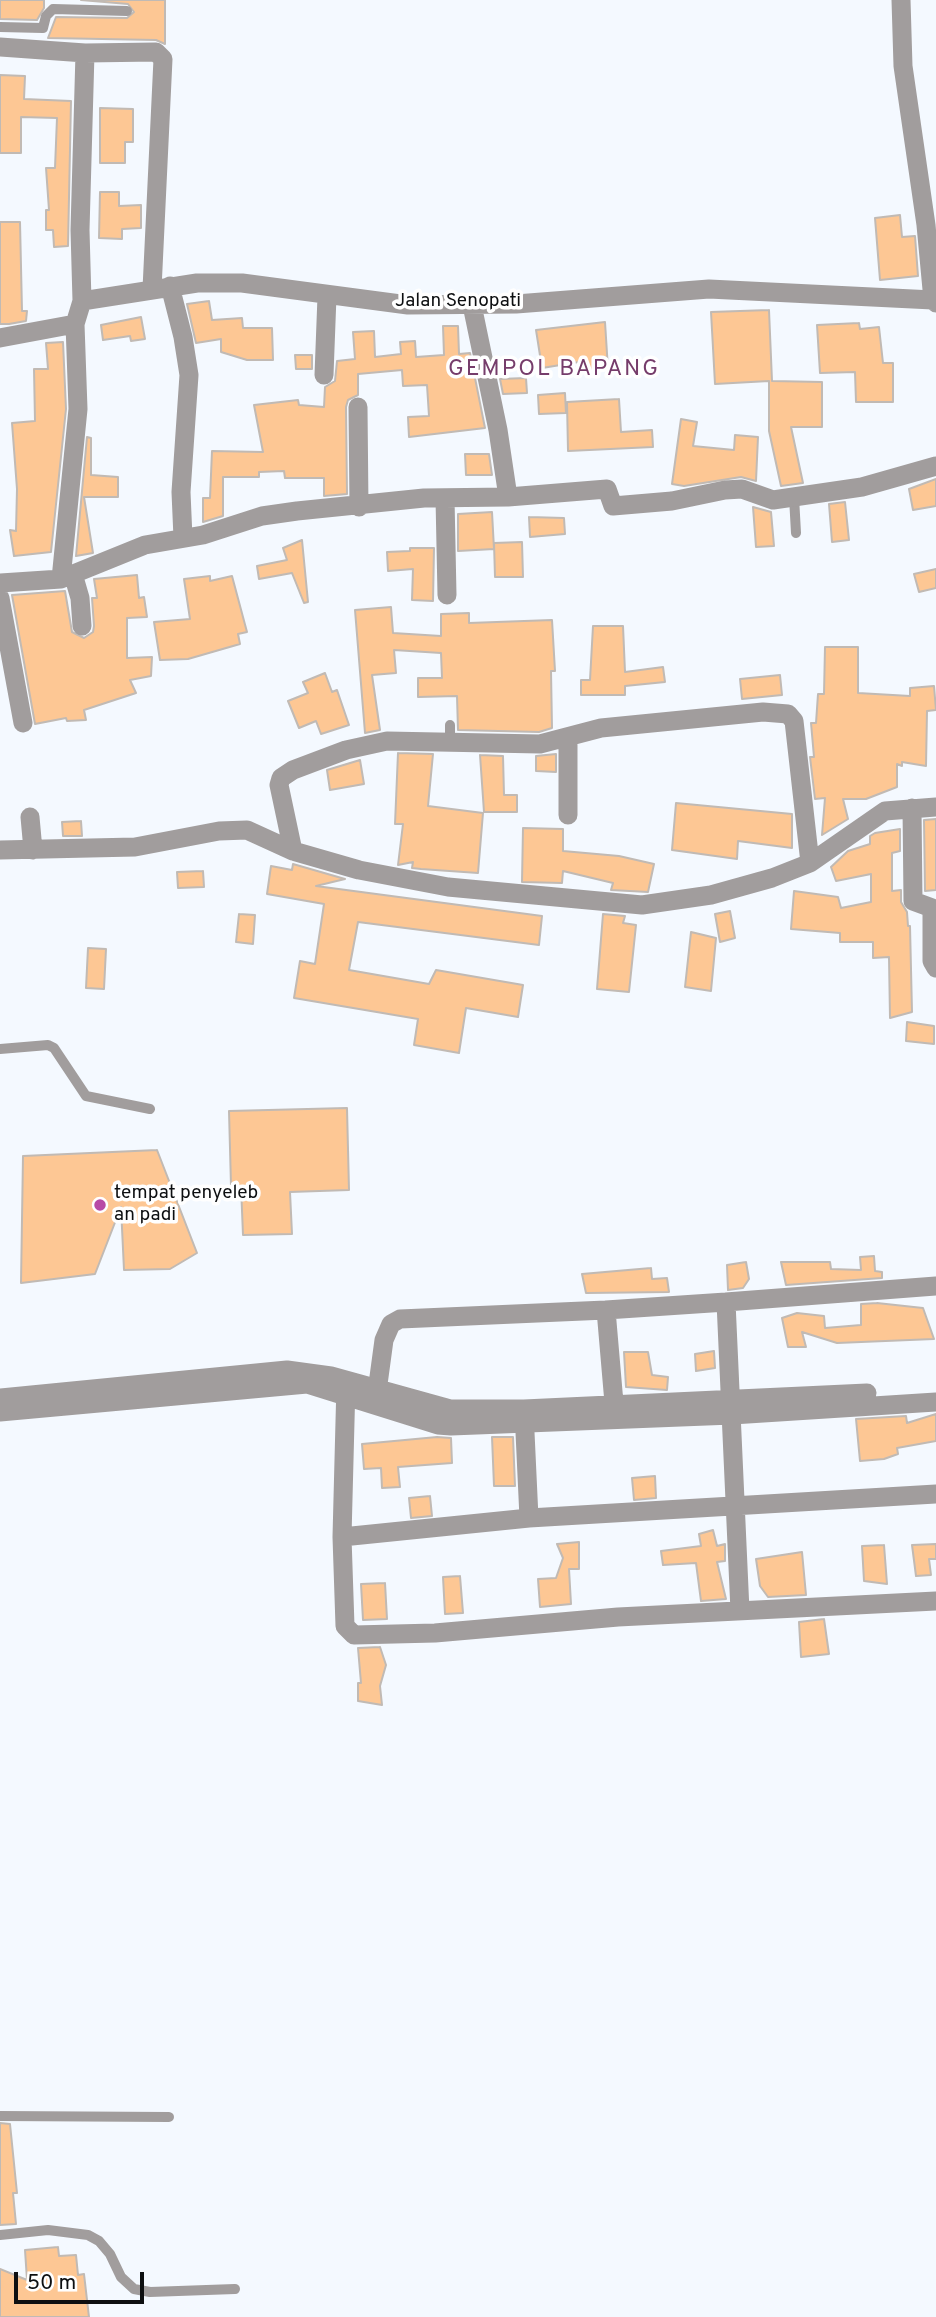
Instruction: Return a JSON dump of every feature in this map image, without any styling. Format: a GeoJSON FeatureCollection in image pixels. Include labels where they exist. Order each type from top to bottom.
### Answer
{"type":"FeatureCollection","features":[{"type":"Feature","properties":{"kind":"street"},"geometry":{"type":"LineString","coordinates":[[901,0],[903,66],[931,225],[934,302]]}},
{"type":"Feature","properties":{"kind":"street"},"geometry":{"type":"LineString","coordinates":[[0,47],[85,53],[156,52],[163,59],[161,288],[183,337],[188,375],[181,492],[183,538]]}},
{"type":"Feature","properties":{"kind":"street"},"geometry":{"type":"LineString","coordinates":[[82,626],[80,598],[67,577],[78,409],[75,324],[82,301],[80,230],[85,53]]}},
{"type":"Feature","properties":{"kind":"street","name":"Jalan Senopati"},"geometry":{"type":"LineString","coordinates":[[82,301],[161,288],[242,284],[408,305],[472,305],[709,289],[934,302]]}},
{"type":"Feature","properties":{"kind":"street"},"geometry":{"type":"LineString","coordinates":[[324,375],[327,296]]}},
{"type":"Feature","properties":{"kind":"street"},"geometry":{"type":"LineString","coordinates":[[472,305],[498,430],[508,497]]}},
{"type":"Feature","properties":{"kind":"street"},"geometry":{"type":"LineString","coordinates":[[0,338],[75,324]]}},
{"type":"Feature","properties":{"kind":"street"},"geometry":{"type":"LineString","coordinates":[[358,407],[359,507]]}},
{"type":"Feature","properties":{"kind":"street"},"geometry":{"type":"LineString","coordinates":[[0,583],[67,577],[145,545],[183,538],[262,516],[445,498],[508,497],[607,489],[613,506],[672,501],[725,490],[751,491],[773,500],[862,487],[936,466]]}},
{"type":"Feature","properties":{"kind":"street"},"geometry":{"type":"LineString","coordinates":[[445,498],[447,595]]}},
{"type":"Feature","properties":{"kind":"street"},"geometry":{"type":"LineString","coordinates":[[0,598],[23,723]]}},
{"type":"Feature","properties":{"kind":"street"},"geometry":{"type":"LineString","coordinates":[[293,851],[279,785],[285,775],[363,744],[450,734],[540,744],[601,728],[763,712],[791,715],[810,863]]}},
{"type":"Feature","properties":{"kind":"street"},"geometry":{"type":"LineString","coordinates":[[568,738],[568,815]]}},
{"type":"Feature","properties":{"kind":"street"},"geometry":{"type":"LineString","coordinates":[[912,807],[913,901],[932,908],[931,958],[936,968]]}},
{"type":"Feature","properties":{"kind":"street"},"geometry":{"type":"LineString","coordinates":[[0,850],[135,847],[219,831],[247,830],[293,851],[359,870],[448,887],[642,905],[711,895],[772,878],[810,863],[879,814],[892,809],[936,807]]}},
{"type":"Feature","properties":{"kind":"street"},"geometry":{"type":"LineString","coordinates":[[30,817],[33,850]]}},
{"type":"Feature","properties":{"kind":"street"},"geometry":{"type":"LineString","coordinates":[[376,1396],[384,1340],[391,1324],[400,1319],[606,1310],[936,1286]]}},
{"type":"Feature","properties":{"kind":"street"},"geometry":{"type":"LineString","coordinates":[[726,1302],[740,1611]]}},
{"type":"Feature","properties":{"kind":"street"},"geometry":{"type":"LineString","coordinates":[[606,1310],[614,1403]]}},
{"type":"Feature","properties":{"kind":"street"},"geometry":{"type":"LineString","coordinates":[[0,1398],[307,1384],[346,1387],[450,1417],[936,1402]]}},
{"type":"Feature","properties":{"kind":"street"},"geometry":{"type":"LineString","coordinates":[[346,1387],[342,1537],[345,1626],[354,1635],[435,1633],[618,1617],[936,1601]]}},
{"type":"Feature","properties":{"kind":"street"},"geometry":{"type":"LineString","coordinates":[[524,1416],[614,1403],[732,1407],[936,1391]]}},
{"type":"Feature","properties":{"kind":"street"},"geometry":{"type":"LineString","coordinates":[[0,1412],[118,1394]]}},
{"type":"Feature","properties":{"kind":"street"},"geometry":{"type":"LineString","coordinates":[[524,1416],[529,1518]]}},
{"type":"Feature","properties":{"kind":"street"},"geometry":{"type":"LineString","coordinates":[[342,1537],[529,1518],[936,1494]]}},
{"type":"Feature","properties":{"kind":"lane"},"geometry":{"type":"LineString","coordinates":[[0,26],[43,28],[46,16],[53,9],[127,11]]}},
{"type":"Feature","properties":{"kind":"lane"},"geometry":{"type":"LineString","coordinates":[[794,497],[796,533]]}},
{"type":"Feature","properties":{"kind":"lane"},"geometry":{"type":"LineString","coordinates":[[0,1049],[48,1045],[54,1048],[86,1096],[150,1109]]}},
{"type":"Feature","properties":{"kind":"lane"},"geometry":{"type":"LineString","coordinates":[[0,2116],[169,2117]]}},
{"type":"Feature","properties":{"kind":"lane"},"geometry":{"type":"LineString","coordinates":[[0,2235],[48,2230],[88,2235],[99,2241],[110,2254],[121,2277],[134,2289],[150,2292],[234,2289]]}},
{"type":"Feature","properties":{"kind":"building"},"geometry":{"type":"Polygon","coordinates":[[[0,0],[44,0],[44,8],[37,20],[0,19],[0,0]]]}},
{"type":"Feature","properties":{"kind":"building"},"geometry":{"type":"Polygon","coordinates":[[[81,0],[165,0],[165,44],[156,40],[48,38],[56,17],[127,18],[134,12],[128,4],[81,0]]]}},
{"type":"Feature","properties":{"kind":"building"},"geometry":{"type":"Polygon","coordinates":[[[0,75],[25,76],[24,99],[71,101],[68,246],[54,247],[53,230],[46,230],[46,210],[49,210],[46,168],[55,168],[57,118],[21,117],[21,153],[0,153],[0,75]]]}},
{"type":"Feature","properties":{"kind":"building"},"geometry":{"type":"Polygon","coordinates":[[[100,108],[133,109],[133,142],[125,142],[125,163],[100,163],[100,108]]]}},
{"type":"Feature","properties":{"kind":"building"},"geometry":{"type":"Polygon","coordinates":[[[100,192],[119,192],[119,206],[141,205],[141,228],[122,229],[122,239],[99,238],[100,192]]]}},
{"type":"Feature","properties":{"kind":"building"},"geometry":{"type":"Polygon","coordinates":[[[900,215],[902,237],[915,236],[918,276],[880,280],[875,218],[900,215]]]}},
{"type":"Feature","properties":{"kind":"building"},"geometry":{"type":"Polygon","coordinates":[[[0,222],[20,222],[22,311],[27,311],[26,321],[9,324],[0,324],[0,222]]]}},
{"type":"Feature","properties":{"kind":"building"},"geometry":{"type":"Polygon","coordinates":[[[209,301],[212,320],[242,318],[243,328],[272,328],[273,360],[247,360],[221,352],[221,339],[196,343],[187,304],[209,301]]]}},
{"type":"Feature","properties":{"kind":"building"},"geometry":{"type":"Polygon","coordinates":[[[769,310],[772,381],[822,382],[822,427],[791,427],[803,483],[781,486],[769,431],[769,381],[715,384],[711,312],[769,310]]]}},
{"type":"Feature","properties":{"kind":"building"},"geometry":{"type":"Polygon","coordinates":[[[141,317],[145,339],[131,341],[130,336],[103,340],[101,325],[141,317]]]}},
{"type":"Feature","properties":{"kind":"building"},"geometry":{"type":"Polygon","coordinates":[[[605,322],[608,369],[579,371],[579,362],[542,368],[536,330],[605,322]]]}},
{"type":"Feature","properties":{"kind":"building"},"geometry":{"type":"Polygon","coordinates":[[[859,323],[860,329],[879,327],[883,363],[893,363],[893,402],[856,402],[855,372],[820,373],[817,325],[859,323]]]}},
{"type":"Feature","properties":{"kind":"building"},"geometry":{"type":"Polygon","coordinates":[[[443,326],[458,326],[459,354],[470,353],[485,428],[409,437],[408,417],[429,416],[427,385],[403,386],[402,370],[358,374],[358,395],[348,400],[346,407],[347,494],[324,496],[324,478],[285,478],[284,471],[259,472],[259,477],[223,477],[223,516],[203,522],[203,498],[210,498],[212,451],[263,452],[254,405],[298,400],[299,405],[324,407],[325,387],[335,381],[337,361],[355,359],[353,332],[374,331],[375,357],[401,354],[400,342],[415,341],[416,357],[444,355],[443,326]]]}},
{"type":"Feature","properties":{"kind":"building"},"geometry":{"type":"Polygon","coordinates":[[[63,342],[66,409],[51,552],[14,556],[10,530],[16,531],[17,489],[12,423],[35,421],[34,369],[48,369],[46,343],[63,342]]]}},
{"type":"Feature","properties":{"kind":"building"},"geometry":{"type":"Polygon","coordinates":[[[295,355],[312,355],[312,369],[296,369],[295,355]]]}},
{"type":"Feature","properties":{"kind":"building"},"geometry":{"type":"Polygon","coordinates":[[[526,378],[527,393],[503,394],[500,379],[526,378]]]}},
{"type":"Feature","properties":{"kind":"building"},"geometry":{"type":"Polygon","coordinates":[[[565,393],[566,413],[539,414],[538,395],[565,393]]]}},
{"type":"Feature","properties":{"kind":"building"},"geometry":{"type":"Polygon","coordinates":[[[619,399],[621,432],[652,430],[653,447],[568,451],[567,402],[619,399]]]}},
{"type":"Feature","properties":{"kind":"building"},"geometry":{"type":"Polygon","coordinates":[[[681,419],[697,422],[693,446],[734,450],[735,435],[758,437],[756,481],[741,477],[684,486],[672,484],[681,419]]]}},
{"type":"Feature","properties":{"kind":"building"},"geometry":{"type":"Polygon","coordinates":[[[87,437],[91,438],[91,475],[118,477],[118,497],[84,497],[93,553],[76,556],[87,437]]]}},
{"type":"Feature","properties":{"kind":"building"},"geometry":{"type":"Polygon","coordinates":[[[465,454],[489,454],[492,475],[466,475],[465,454]]]}},
{"type":"Feature","properties":{"kind":"building"},"geometry":{"type":"Polygon","coordinates":[[[936,479],[936,506],[913,510],[909,489],[936,479]]]}},
{"type":"Feature","properties":{"kind":"building"},"geometry":{"type":"Polygon","coordinates":[[[845,502],[849,540],[832,542],[829,504],[845,502]]]}},
{"type":"Feature","properties":{"kind":"building"},"geometry":{"type":"Polygon","coordinates":[[[753,507],[771,512],[774,546],[756,547],[753,507]]]}},
{"type":"Feature","properties":{"kind":"building"},"geometry":{"type":"Polygon","coordinates":[[[492,512],[494,549],[458,551],[458,514],[492,512]]]}},
{"type":"Feature","properties":{"kind":"building"},"geometry":{"type":"Polygon","coordinates":[[[529,517],[564,518],[565,534],[530,537],[529,517]]]}},
{"type":"Feature","properties":{"kind":"building"},"geometry":{"type":"Polygon","coordinates":[[[302,540],[308,602],[304,603],[292,573],[259,579],[257,566],[287,560],[283,548],[302,540]]]}},
{"type":"Feature","properties":{"kind":"building"},"geometry":{"type":"Polygon","coordinates":[[[522,542],[523,577],[495,577],[494,543],[522,542]]]}},
{"type":"Feature","properties":{"kind":"building"},"geometry":{"type":"Polygon","coordinates":[[[410,548],[434,548],[433,601],[412,600],[413,569],[388,571],[387,552],[410,551],[410,548]]]}},
{"type":"Feature","properties":{"kind":"building"},"geometry":{"type":"Polygon","coordinates":[[[936,569],[936,588],[919,592],[914,574],[936,569]]]}},
{"type":"Feature","properties":{"kind":"building"},"geometry":{"type":"Polygon","coordinates":[[[137,575],[139,598],[144,597],[147,617],[127,618],[127,658],[152,657],[151,676],[130,680],[136,693],[84,710],[86,720],[67,721],[66,718],[35,724],[12,595],[65,591],[72,632],[84,638],[93,632],[92,598],[97,598],[94,579],[137,575]]]}},
{"type":"Feature","properties":{"kind":"building"},"geometry":{"type":"Polygon","coordinates":[[[210,576],[210,581],[232,576],[247,632],[238,634],[240,644],[188,659],[160,660],[154,622],[190,619],[184,579],[210,576]]]}},
{"type":"Feature","properties":{"kind":"building"},"geometry":{"type":"Polygon","coordinates":[[[391,607],[393,633],[441,636],[441,614],[469,613],[469,623],[552,620],[555,671],[551,671],[552,728],[539,732],[458,730],[457,696],[418,697],[418,678],[442,678],[441,653],[394,650],[396,673],[372,675],[380,730],[365,733],[355,610],[391,607]]]}},
{"type":"Feature","properties":{"kind":"building"},"geometry":{"type":"Polygon","coordinates":[[[593,626],[623,626],[625,672],[663,667],[665,682],[625,686],[625,695],[581,695],[581,680],[590,680],[593,626]]]}},
{"type":"Feature","properties":{"kind":"building"},"geometry":{"type":"Polygon","coordinates":[[[825,647],[858,647],[858,693],[910,696],[910,688],[934,686],[936,710],[927,711],[926,766],[902,762],[902,766],[897,764],[897,787],[866,799],[843,799],[848,819],[822,835],[825,798],[815,799],[810,757],[814,757],[811,723],[816,723],[818,694],[824,694],[825,647]]]}},
{"type":"Feature","properties":{"kind":"building"},"geometry":{"type":"Polygon","coordinates":[[[325,673],[332,692],[337,690],[349,725],[321,734],[316,721],[299,728],[288,701],[308,693],[303,682],[325,673]]]}},
{"type":"Feature","properties":{"kind":"building"},"geometry":{"type":"Polygon","coordinates":[[[780,675],[782,695],[742,699],[740,679],[780,675]]]}},
{"type":"Feature","properties":{"kind":"building"},"geometry":{"type":"Polygon","coordinates":[[[398,753],[433,754],[428,806],[483,813],[478,873],[412,868],[413,862],[398,865],[403,824],[395,824],[398,753]]]}},
{"type":"Feature","properties":{"kind":"building"},"geometry":{"type":"Polygon","coordinates":[[[556,754],[556,772],[536,771],[536,756],[556,754]]]}},
{"type":"Feature","properties":{"kind":"building"},"geometry":{"type":"Polygon","coordinates":[[[480,755],[503,756],[504,795],[517,795],[517,812],[484,812],[480,755]]]}},
{"type":"Feature","properties":{"kind":"building"},"geometry":{"type":"Polygon","coordinates":[[[360,760],[364,784],[330,790],[327,770],[360,760]]]}},
{"type":"Feature","properties":{"kind":"building"},"geometry":{"type":"Polygon","coordinates":[[[676,803],[792,814],[792,848],[738,841],[737,859],[672,850],[676,803]]]}},
{"type":"Feature","properties":{"kind":"building"},"geometry":{"type":"Polygon","coordinates":[[[936,819],[936,890],[925,891],[924,820],[936,819]]]}},
{"type":"Feature","properties":{"kind":"building"},"geometry":{"type":"Polygon","coordinates":[[[81,821],[82,836],[63,836],[62,822],[81,821]]]}},
{"type":"Feature","properties":{"kind":"building"},"geometry":{"type":"Polygon","coordinates":[[[523,828],[563,829],[563,851],[619,856],[654,864],[648,892],[611,890],[613,883],[563,871],[562,883],[522,882],[523,828]]]}},
{"type":"Feature","properties":{"kind":"building"},"geometry":{"type":"Polygon","coordinates":[[[900,829],[900,851],[892,853],[892,891],[901,890],[901,902],[907,912],[910,926],[912,1012],[890,1018],[889,957],[873,958],[873,942],[840,942],[840,933],[791,929],[794,891],[838,897],[841,908],[871,902],[871,874],[836,881],[831,867],[848,851],[870,844],[870,836],[875,833],[900,829]]]}},
{"type":"Feature","properties":{"kind":"building"},"geometry":{"type":"Polygon","coordinates":[[[293,864],[345,879],[316,886],[542,916],[539,945],[358,922],[349,970],[429,984],[436,970],[523,985],[518,1017],[466,1008],[459,1053],[414,1045],[418,1019],[294,998],[300,961],[315,964],[324,904],[267,894],[271,866],[292,870],[293,864]]]}},
{"type":"Feature","properties":{"kind":"building"},"geometry":{"type":"Polygon","coordinates":[[[203,871],[204,887],[178,888],[177,872],[203,871]]]}},
{"type":"Feature","properties":{"kind":"building"},"geometry":{"type":"Polygon","coordinates":[[[730,911],[735,938],[720,942],[715,914],[730,911]]]}},
{"type":"Feature","properties":{"kind":"building"},"geometry":{"type":"Polygon","coordinates":[[[239,914],[255,915],[253,944],[236,942],[239,914]]]}},
{"type":"Feature","properties":{"kind":"building"},"geometry":{"type":"Polygon","coordinates":[[[603,914],[625,916],[623,923],[636,925],[629,992],[597,989],[603,914]]]}},
{"type":"Feature","properties":{"kind":"building"},"geometry":{"type":"Polygon","coordinates":[[[691,932],[716,938],[711,991],[685,987],[691,932]]]}},
{"type":"Feature","properties":{"kind":"building"},"geometry":{"type":"Polygon","coordinates":[[[88,948],[106,949],[104,989],[86,988],[88,948]]]}},
{"type":"Feature","properties":{"kind":"building"},"geometry":{"type":"Polygon","coordinates":[[[907,1022],[934,1026],[934,1044],[906,1041],[907,1022]]]}},
{"type":"Feature","properties":{"kind":"building"},"geometry":{"type":"Polygon","coordinates":[[[347,1108],[349,1190],[290,1192],[292,1234],[243,1235],[241,1186],[231,1186],[229,1111],[347,1108]]]}},
{"type":"Feature","properties":{"kind":"building","name":"tempat penyeleb an padi"},"geometry":{"type":"Polygon","coordinates":[[[157,1150],[197,1253],[170,1269],[124,1270],[121,1207],[95,1274],[21,1283],[23,1156],[157,1150]]]}},
{"type":"Feature","properties":{"kind":"building"},"geometry":{"type":"Polygon","coordinates":[[[874,1256],[875,1271],[882,1272],[882,1278],[786,1285],[781,1262],[830,1262],[831,1269],[861,1270],[860,1257],[874,1256]]]}},
{"type":"Feature","properties":{"kind":"building"},"geometry":{"type":"Polygon","coordinates":[[[746,1262],[749,1279],[743,1288],[728,1290],[727,1265],[746,1262]]]}},
{"type":"Feature","properties":{"kind":"building"},"geometry":{"type":"Polygon","coordinates":[[[651,1268],[652,1279],[667,1278],[669,1292],[586,1293],[582,1274],[651,1268]]]}},
{"type":"Feature","properties":{"kind":"building"},"geometry":{"type":"Polygon","coordinates":[[[861,1304],[923,1308],[934,1339],[837,1343],[802,1332],[806,1347],[788,1347],[782,1318],[797,1313],[824,1316],[825,1328],[861,1325],[861,1304]]]}},
{"type":"Feature","properties":{"kind":"building"},"geometry":{"type":"Polygon","coordinates":[[[714,1351],[715,1368],[696,1371],[695,1354],[714,1351]]]}},
{"type":"Feature","properties":{"kind":"building"},"geometry":{"type":"Polygon","coordinates":[[[624,1352],[648,1352],[652,1375],[668,1377],[667,1390],[626,1387],[624,1352]]]}},
{"type":"Feature","properties":{"kind":"building"},"geometry":{"type":"Polygon","coordinates":[[[936,1414],[936,1441],[897,1448],[898,1454],[884,1459],[860,1461],[856,1419],[906,1416],[907,1423],[936,1414]]]}},
{"type":"Feature","properties":{"kind":"building"},"geometry":{"type":"Polygon","coordinates":[[[492,1437],[513,1437],[515,1486],[494,1486],[492,1437]]]}},
{"type":"Feature","properties":{"kind":"building"},"geometry":{"type":"Polygon","coordinates":[[[451,1438],[452,1463],[398,1467],[400,1487],[382,1488],[381,1468],[364,1469],[362,1444],[451,1438]]]}},
{"type":"Feature","properties":{"kind":"building"},"geometry":{"type":"Polygon","coordinates":[[[655,1476],[656,1498],[634,1500],[632,1478],[655,1476]]]}},
{"type":"Feature","properties":{"kind":"building"},"geometry":{"type":"Polygon","coordinates":[[[430,1496],[432,1516],[411,1518],[409,1498],[430,1496]]]}},
{"type":"Feature","properties":{"kind":"building"},"geometry":{"type":"Polygon","coordinates":[[[713,1530],[717,1546],[725,1544],[725,1561],[717,1562],[726,1599],[701,1601],[696,1563],[663,1565],[661,1551],[701,1546],[699,1534],[713,1530]]]}},
{"type":"Feature","properties":{"kind":"building"},"geometry":{"type":"Polygon","coordinates":[[[579,1542],[579,1569],[569,1569],[571,1604],[540,1607],[538,1579],[556,1578],[563,1558],[557,1544],[579,1542]]]}},
{"type":"Feature","properties":{"kind":"building"},"geometry":{"type":"Polygon","coordinates":[[[936,1544],[936,1559],[929,1559],[931,1575],[916,1576],[912,1545],[936,1544]]]}},
{"type":"Feature","properties":{"kind":"building"},"geometry":{"type":"Polygon","coordinates":[[[884,1545],[887,1584],[864,1581],[862,1546],[884,1545]]]}},
{"type":"Feature","properties":{"kind":"building"},"geometry":{"type":"Polygon","coordinates":[[[802,1552],[806,1595],[768,1597],[760,1586],[756,1559],[802,1552]]]}},
{"type":"Feature","properties":{"kind":"building"},"geometry":{"type":"Polygon","coordinates":[[[460,1576],[463,1613],[445,1614],[443,1577],[460,1576]]]}},
{"type":"Feature","properties":{"kind":"building"},"geometry":{"type":"Polygon","coordinates":[[[385,1583],[387,1619],[363,1620],[361,1584],[385,1583]]]}},
{"type":"Feature","properties":{"kind":"building"},"geometry":{"type":"Polygon","coordinates":[[[824,1619],[829,1654],[801,1657],[799,1622],[824,1619]]]}},
{"type":"Feature","properties":{"kind":"building"},"geometry":{"type":"Polygon","coordinates":[[[380,1647],[386,1665],[380,1686],[382,1705],[358,1701],[358,1683],[361,1683],[358,1648],[380,1647]]]}},
{"type":"Feature","properties":{"kind":"building"},"geometry":{"type":"Polygon","coordinates":[[[0,2123],[10,2124],[17,2193],[13,2193],[16,2224],[0,2225],[0,2123]]]}},
{"type":"Feature","properties":{"kind":"building"},"geometry":{"type":"Polygon","coordinates":[[[58,2247],[59,2256],[76,2255],[78,2275],[84,2274],[89,2317],[0,2317],[0,2269],[27,2280],[25,2250],[58,2247]]]}},
{"type":"Feature","properties":{"kind":"place","name":"tempat penyeleb an padi"},"geometry":{"type":"Point","coordinates":[100,1205]}},
{"type":"Feature","properties":{"kind":"district","name":"GEMPOL BAPANG"},"geometry":{"type":"Point","coordinates":[554,370]}}]}
